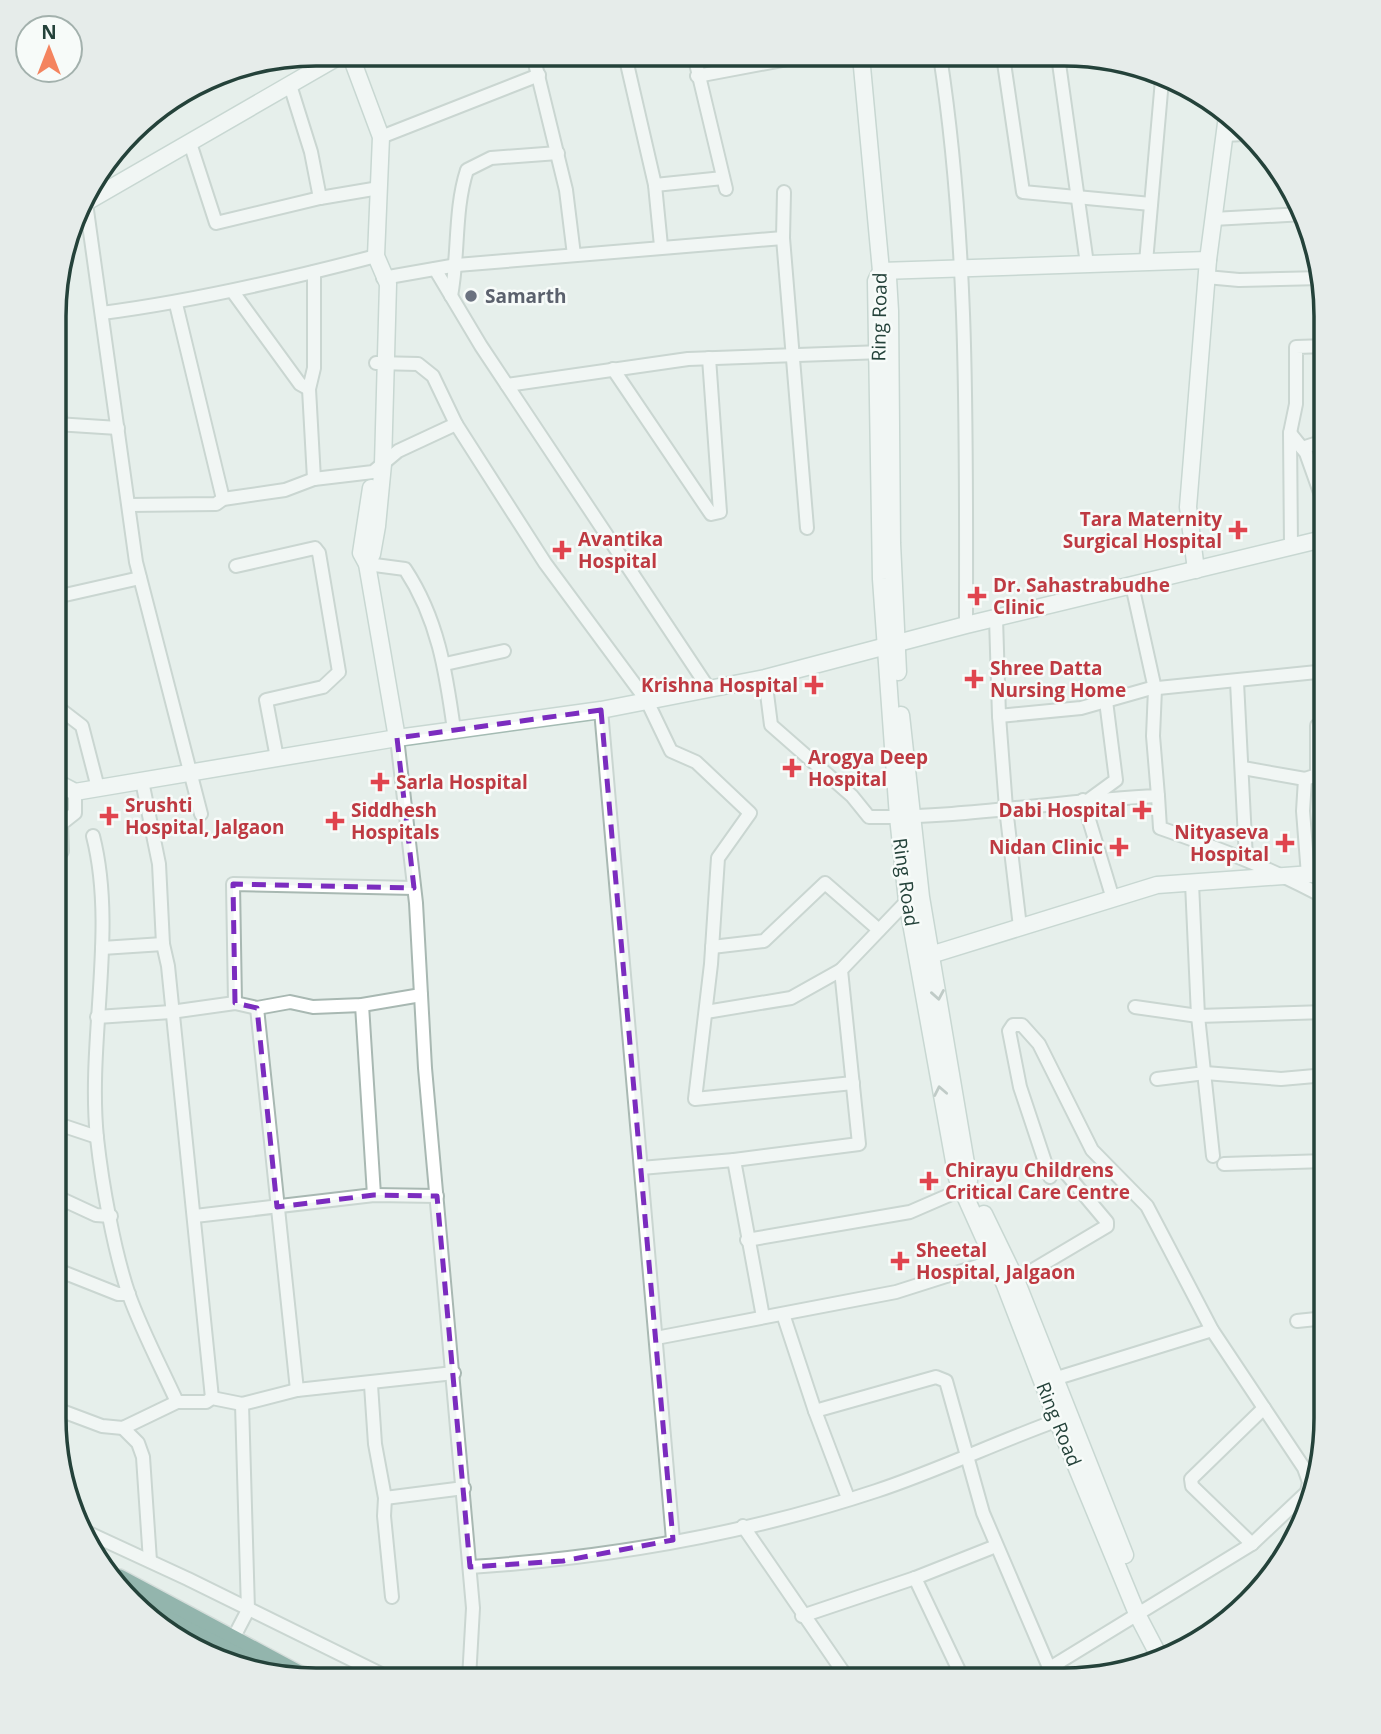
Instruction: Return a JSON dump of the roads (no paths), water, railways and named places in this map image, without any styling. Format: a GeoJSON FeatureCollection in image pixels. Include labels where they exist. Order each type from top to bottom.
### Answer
{"type":"FeatureCollection","features":[{"type":"Feature","properties":{"kind":"highway"},"geometry":{"type":"LineString","coordinates":[[136,1590],[230,1644],[247,1658]]}},
{"type":"Feature","properties":{"kind":"highway"},"geometry":{"type":"LineString","coordinates":[[170,1620],[271,1663]]}},
{"type":"Feature","properties":{"kind":"main road","name":"Ring Road"},"geometry":{"type":"LineString","coordinates":[[862,66],[881,271],[876,281],[884,352],[878,499],[905,817],[914,899],[925,956],[935,1068],[967,1188],[1000,1260],[1157,1650]]}},
{"type":"Feature","properties":{"kind":"main road"},"geometry":{"type":"LineString","coordinates":[[97,196],[321,67]]}},
{"type":"Feature","properties":{"kind":"main road"},"geometry":{"type":"LineString","coordinates":[[355,67],[381,137],[376,256],[383,278],[378,284],[378,468],[361,552],[367,564],[397,738]]}},
{"type":"Feature","properties":{"kind":"main road"},"geometry":{"type":"LineString","coordinates":[[1196,570],[1188,507],[1207,268],[1226,125]]}},
{"type":"Feature","properties":{"kind":"main road"},"geometry":{"type":"LineString","coordinates":[[881,271],[1146,262],[1207,268]]}},
{"type":"Feature","properties":{"kind":"main road"},"geometry":{"type":"LineString","coordinates":[[66,788],[75,792],[397,738],[601,710],[765,678],[966,625],[1314,541]]}},
{"type":"Feature","properties":{"kind":"main road"},"geometry":{"type":"LineString","coordinates":[[925,956],[1157,885],[1314,874]]}},
{"type":"Feature","properties":{"kind":"main road"},"geometry":{"type":"LineString","coordinates":[[1000,1260],[1016,1280],[1054,1379],[1063,1418]]}},
{"type":"Feature","properties":{"kind":"main road"},"geometry":{"type":"LineString","coordinates":[[1143,1614],[1164,1647]]}},
{"type":"Feature","properties":{"kind":"street"},"geometry":{"type":"LineString","coordinates":[[655,185],[724,183],[696,66]]}},
{"type":"Feature","properties":{"kind":"street"},"geometry":{"type":"LineString","coordinates":[[697,76],[749,66]]}},
{"type":"Feature","properties":{"kind":"street"},"geometry":{"type":"LineString","coordinates":[[942,66],[953,142],[962,268],[966,625]]}},
{"type":"Feature","properties":{"kind":"street"},"geometry":{"type":"LineString","coordinates":[[1004,66],[1023,192],[1151,204]]}},
{"type":"Feature","properties":{"kind":"street"},"geometry":{"type":"LineString","coordinates":[[1059,66],[1087,264]]}},
{"type":"Feature","properties":{"kind":"street"},"geometry":{"type":"LineString","coordinates":[[537,67],[558,152],[574,255]]}},
{"type":"Feature","properties":{"kind":"street"},"geometry":{"type":"LineString","coordinates":[[628,67],[655,185],[661,246]]}},
{"type":"Feature","properties":{"kind":"street"},"geometry":{"type":"LineString","coordinates":[[381,137],[539,75]]}},
{"type":"Feature","properties":{"kind":"street"},"geometry":{"type":"LineString","coordinates":[[290,85],[311,152],[320,198]]}},
{"type":"Feature","properties":{"kind":"street"},"geometry":{"type":"LineString","coordinates":[[1146,262],[1161,86]]}},
{"type":"Feature","properties":{"kind":"street"},"geometry":{"type":"LineString","coordinates":[[1224,135],[1235,134]]}},
{"type":"Feature","properties":{"kind":"street"},"geometry":{"type":"LineString","coordinates":[[190,143],[216,223],[320,198],[379,188]]}},
{"type":"Feature","properties":{"kind":"street"},"geometry":{"type":"LineString","coordinates":[[451,296],[457,265],[461,187],[467,170],[491,158],[558,152]]}},
{"type":"Feature","properties":{"kind":"street"},"geometry":{"type":"LineString","coordinates":[[784,192],[783,238],[807,528]]}},
{"type":"Feature","properties":{"kind":"street"},"geometry":{"type":"LineString","coordinates":[[1213,219],[1293,215]]}},
{"type":"Feature","properties":{"kind":"street"},"geometry":{"type":"LineString","coordinates":[[86,218],[141,578],[201,814]]}},
{"type":"Feature","properties":{"kind":"street"},"geometry":{"type":"LineString","coordinates":[[383,278],[457,265],[783,238]]}},
{"type":"Feature","properties":{"kind":"street"},"geometry":{"type":"LineString","coordinates":[[102,313],[176,304],[376,256]]}},
{"type":"Feature","properties":{"kind":"street"},"geometry":{"type":"LineString","coordinates":[[1207,268],[1239,280],[1311,278]]}},
{"type":"Feature","properties":{"kind":"street"},"geometry":{"type":"LineString","coordinates":[[435,269],[507,384],[709,689]]}},
{"type":"Feature","properties":{"kind":"street"},"geometry":{"type":"LineString","coordinates":[[314,272],[314,368],[309,389],[314,479]]}},
{"type":"Feature","properties":{"kind":"street"},"geometry":{"type":"LineString","coordinates":[[233,292],[300,384],[309,389]]}},
{"type":"Feature","properties":{"kind":"street"},"geometry":{"type":"LineString","coordinates":[[176,304],[223,499]]}},
{"type":"Feature","properties":{"kind":"street"},"geometry":{"type":"LineString","coordinates":[[1291,547],[1290,433],[1296,404],[1296,347],[1314,346]]}},
{"type":"Feature","properties":{"kind":"street"},"geometry":{"type":"LineString","coordinates":[[507,384],[709,358],[884,352]]}},
{"type":"Feature","properties":{"kind":"street"},"geometry":{"type":"LineString","coordinates":[[613,369],[711,514],[720,512],[709,358]]}},
{"type":"Feature","properties":{"kind":"street"},"geometry":{"type":"LineString","coordinates":[[380,363],[418,364],[432,376],[456,424],[545,562],[646,701],[671,751],[695,762],[750,813],[718,858],[712,947],[695,1099],[853,1083]]}},
{"type":"Feature","properties":{"kind":"street"},"geometry":{"type":"LineString","coordinates":[[66,424],[118,428]]}},
{"type":"Feature","properties":{"kind":"street"},"geometry":{"type":"LineString","coordinates":[[129,505],[216,504],[223,499],[285,490],[314,479],[378,468],[398,451],[456,424]]}},
{"type":"Feature","properties":{"kind":"street"},"geometry":{"type":"LineString","coordinates":[[1290,433],[1302,448],[1314,479]]}},
{"type":"Feature","properties":{"kind":"street"},"geometry":{"type":"LineString","coordinates":[[1302,448],[1314,444]]}},
{"type":"Feature","properties":{"kind":"street"},"geometry":{"type":"LineString","coordinates":[[236,566],[315,548],[318,553],[339,672],[323,687],[266,700],[277,758]]}},
{"type":"Feature","properties":{"kind":"street"},"geometry":{"type":"LineString","coordinates":[[367,564],[405,569],[424,598],[445,664],[454,730]]}},
{"type":"Feature","properties":{"kind":"street"},"geometry":{"type":"LineString","coordinates":[[66,595],[141,578]]}},
{"type":"Feature","properties":{"kind":"street"},"geometry":{"type":"LineString","coordinates":[[1132,585],[1155,689],[1153,736],[1160,828],[1246,859],[1314,892]]}},
{"type":"Feature","properties":{"kind":"street"},"geometry":{"type":"LineString","coordinates":[[996,618],[999,716],[1006,808],[1020,927]]}},
{"type":"Feature","properties":{"kind":"street"},"geometry":{"type":"LineString","coordinates":[[445,664],[504,651]]}},
{"type":"Feature","properties":{"kind":"street"},"geometry":{"type":"LineString","coordinates":[[999,716],[1080,708],[1155,689],[1314,672]]}},
{"type":"Feature","properties":{"kind":"street"},"geometry":{"type":"LineString","coordinates":[[765,678],[771,725],[852,796],[869,817],[905,817],[1086,799],[1158,796]]}},
{"type":"Feature","properties":{"kind":"street"},"geometry":{"type":"LineString","coordinates":[[1237,682],[1246,859]]}},
{"type":"Feature","properties":{"kind":"street"},"geometry":{"type":"LineString","coordinates":[[1086,799],[1116,780],[1106,701]]}},
{"type":"Feature","properties":{"kind":"street"},"geometry":{"type":"LineString","coordinates":[[601,710],[673,1540]]}},
{"type":"Feature","properties":{"kind":"street"},"geometry":{"type":"LineString","coordinates":[[66,714],[82,726],[98,788]]}},
{"type":"Feature","properties":{"kind":"street"},"geometry":{"type":"LineString","coordinates":[[397,738],[414,888],[437,1196],[464,1488],[473,1608],[469,1668]]}},
{"type":"Feature","properties":{"kind":"street"},"geometry":{"type":"LineString","coordinates":[[1243,768],[1314,777]]}},
{"type":"Feature","properties":{"kind":"street"},"geometry":{"type":"LineString","coordinates":[[142,781],[159,864],[163,944],[195,1216],[212,1398]]}},
{"type":"Feature","properties":{"kind":"street"},"geometry":{"type":"LineString","coordinates":[[66,819],[75,813],[75,792]]}},
{"type":"Feature","properties":{"kind":"street"},"geometry":{"type":"LineString","coordinates":[[1086,799],[1113,899]]}},
{"type":"Feature","properties":{"kind":"street"},"geometry":{"type":"LineString","coordinates":[[1308,875],[1314,802]]}},
{"type":"Feature","properties":{"kind":"street"},"geometry":{"type":"LineString","coordinates":[[93,836],[99,859],[102,948],[97,1017],[97,1137],[129,1294],[177,1402]]}},
{"type":"Feature","properties":{"kind":"street"},"geometry":{"type":"LineString","coordinates":[[712,947],[764,941],[825,883],[879,930]]}},
{"type":"Feature","properties":{"kind":"street"},"geometry":{"type":"LineString","coordinates":[[1192,883],[1198,1016],[1213,1156]]}},
{"type":"Feature","properties":{"kind":"street"},"geometry":{"type":"LineString","coordinates":[[235,1003],[233,884],[414,888]]}},
{"type":"Feature","properties":{"kind":"street"},"geometry":{"type":"LineString","coordinates":[[705,1012],[791,998],[841,970],[879,930],[914,899]]}},
{"type":"Feature","properties":{"kind":"street"},"geometry":{"type":"LineString","coordinates":[[102,948],[163,944]]}},
{"type":"Feature","properties":{"kind":"street"},"geometry":{"type":"LineString","coordinates":[[641,1168],[734,1160],[859,1144],[841,970]]}},
{"type":"Feature","properties":{"kind":"street"},"geometry":{"type":"LineString","coordinates":[[97,1017],[171,1012],[235,1003],[257,1008],[290,1002],[313,1007],[362,1005],[421,995]]}},
{"type":"Feature","properties":{"kind":"street"},"geometry":{"type":"LineString","coordinates":[[362,1005],[374,1195]]}},
{"type":"Feature","properties":{"kind":"street"},"geometry":{"type":"LineString","coordinates":[[1135,1007],[1198,1016],[1314,1012]]}},
{"type":"Feature","properties":{"kind":"street"},"geometry":{"type":"LineString","coordinates":[[257,1008],[297,1390]]}},
{"type":"Feature","properties":{"kind":"street"},"geometry":{"type":"LineString","coordinates":[[1050,1177],[1020,1087],[1009,1031],[1013,1025],[1022,1025],[1039,1044],[1092,1150],[1147,1206],[1212,1330],[1307,1479]]}},
{"type":"Feature","properties":{"kind":"street"},"geometry":{"type":"LineString","coordinates":[[1157,1079],[1205,1073],[1280,1079],[1314,1076]]}},
{"type":"Feature","properties":{"kind":"street"},"geometry":{"type":"LineString","coordinates":[[66,1127],[97,1137]]}},
{"type":"Feature","properties":{"kind":"street"},"geometry":{"type":"LineString","coordinates":[[734,1160],[763,1317]]}},
{"type":"Feature","properties":{"kind":"street"},"geometry":{"type":"LineString","coordinates":[[1224,1164],[1314,1161]]}},
{"type":"Feature","properties":{"kind":"street"},"geometry":{"type":"LineString","coordinates":[[1016,1280],[1107,1226],[1107,1222],[1065,1172]]}},
{"type":"Feature","properties":{"kind":"street"},"geometry":{"type":"LineString","coordinates":[[747,1240],[910,1212],[967,1188]]}},
{"type":"Feature","properties":{"kind":"street"},"geometry":{"type":"LineString","coordinates":[[195,1216],[374,1195],[437,1196]]}},
{"type":"Feature","properties":{"kind":"street"},"geometry":{"type":"LineString","coordinates":[[66,1201],[96,1215],[111,1216]]}},
{"type":"Feature","properties":{"kind":"street"},"geometry":{"type":"LineString","coordinates":[[656,1338],[897,1292],[1000,1260]]}},
{"type":"Feature","properties":{"kind":"street"},"geometry":{"type":"LineString","coordinates":[[66,1274],[107,1291],[129,1294]]}},
{"type":"Feature","properties":{"kind":"street"},"geometry":{"type":"LineString","coordinates":[[783,1314],[848,1498]]}},
{"type":"Feature","properties":{"kind":"street"},"geometry":{"type":"LineString","coordinates":[[1297,1321],[1314,1319]]}},
{"type":"Feature","properties":{"kind":"street"},"geometry":{"type":"LineString","coordinates":[[1054,1379],[1212,1330]]}},
{"type":"Feature","properties":{"kind":"street"},"geometry":{"type":"LineString","coordinates":[[66,1412],[102,1426],[123,1428],[177,1402],[206,1402],[212,1398],[242,1404],[297,1390],[371,1385],[454,1373]]}},
{"type":"Feature","properties":{"kind":"street"},"geometry":{"type":"LineString","coordinates":[[815,1410],[942,1377],[946,1381],[965,1457],[996,1546],[1048,1667]]}},
{"type":"Feature","properties":{"kind":"street"},"geometry":{"type":"LineString","coordinates":[[371,1385],[375,1444],[386,1498],[384,1516],[392,1597]]}},
{"type":"Feature","properties":{"kind":"street"},"geometry":{"type":"LineString","coordinates":[[230,1644],[248,1611],[242,1404]]}},
{"type":"Feature","properties":{"kind":"street"},"geometry":{"type":"LineString","coordinates":[[1252,1544],[1192,1486],[1191,1479],[1264,1408]]}},
{"type":"Feature","properties":{"kind":"street"},"geometry":{"type":"LineString","coordinates":[[470,1567],[563,1561],[743,1526],[875,1491],[1063,1418]]}},
{"type":"Feature","properties":{"kind":"street"},"geometry":{"type":"LineString","coordinates":[[123,1428],[138,1443],[143,1457],[150,1561]]}},
{"type":"Feature","properties":{"kind":"street"},"geometry":{"type":"LineString","coordinates":[[386,1498],[464,1488]]}},
{"type":"Feature","properties":{"kind":"street"},"geometry":{"type":"LineString","coordinates":[[1062,1667],[1252,1544],[1301,1498]]}},
{"type":"Feature","properties":{"kind":"street"},"geometry":{"type":"LineString","coordinates":[[743,1526],[839,1667]]}},
{"type":"Feature","properties":{"kind":"street"},"geometry":{"type":"LineString","coordinates":[[97,1537],[368,1668]]}},
{"type":"Feature","properties":{"kind":"street"},"geometry":{"type":"LineString","coordinates":[[802,1616],[915,1578],[996,1546]]}},
{"type":"Feature","properties":{"kind":"street"},"geometry":{"type":"LineString","coordinates":[[915,1578],[958,1667]]}},
{"type":"Feature","properties":{"kind":"place","name":"Samarth"},"geometry":{"type":"Point","coordinates":[471,296]}},
{"type":"Feature","properties":{"kind":"place","name":"Tara Maternity Surgical Hospital"},"geometry":{"type":"Point","coordinates":[1238,530]}},
{"type":"Feature","properties":{"kind":"place","name":"Avantika Hospital"},"geometry":{"type":"Point","coordinates":[562,550]}},
{"type":"Feature","properties":{"kind":"place","name":"Dr. Sahastrabudhe Clinic"},"geometry":{"type":"Point","coordinates":[977,596]}},
{"type":"Feature","properties":{"kind":"place","name":"Shree Datta Nursing Home"},"geometry":{"type":"Point","coordinates":[974,679]}},
{"type":"Feature","properties":{"kind":"place","name":"Krishna Hospital"},"geometry":{"type":"Point","coordinates":[814,685]}},
{"type":"Feature","properties":{"kind":"place","name":"Arogya Deep Hospital"},"geometry":{"type":"Point","coordinates":[792,768]}},
{"type":"Feature","properties":{"kind":"place","name":"Sarla Hospital"},"geometry":{"type":"Point","coordinates":[380,782]}},
{"type":"Feature","properties":{"kind":"place","name":"Dabi Hospital"},"geometry":{"type":"Point","coordinates":[1142,810]}},
{"type":"Feature","properties":{"kind":"place","name":"Srushti Hospital, Jalgaon"},"geometry":{"type":"Point","coordinates":[109,816]}},
{"type":"Feature","properties":{"kind":"place","name":"Siddhesh Hospitals"},"geometry":{"type":"Point","coordinates":[335,821]}},
{"type":"Feature","properties":{"kind":"place","name":"Nityaseva Hospital"},"geometry":{"type":"Point","coordinates":[1285,843]}},
{"type":"Feature","properties":{"kind":"place","name":"Nidan Clinic"},"geometry":{"type":"Point","coordinates":[1119,847]}},
{"type":"Feature","properties":{"kind":"place","name":"Chirayu Childrens Critical Care Centre"},"geometry":{"type":"Point","coordinates":[929,1181]}},
{"type":"Feature","properties":{"kind":"place","name":"Sheetal Hospital, Jalgaon"},"geometry":{"type":"Point","coordinates":[900,1261]}}]}
